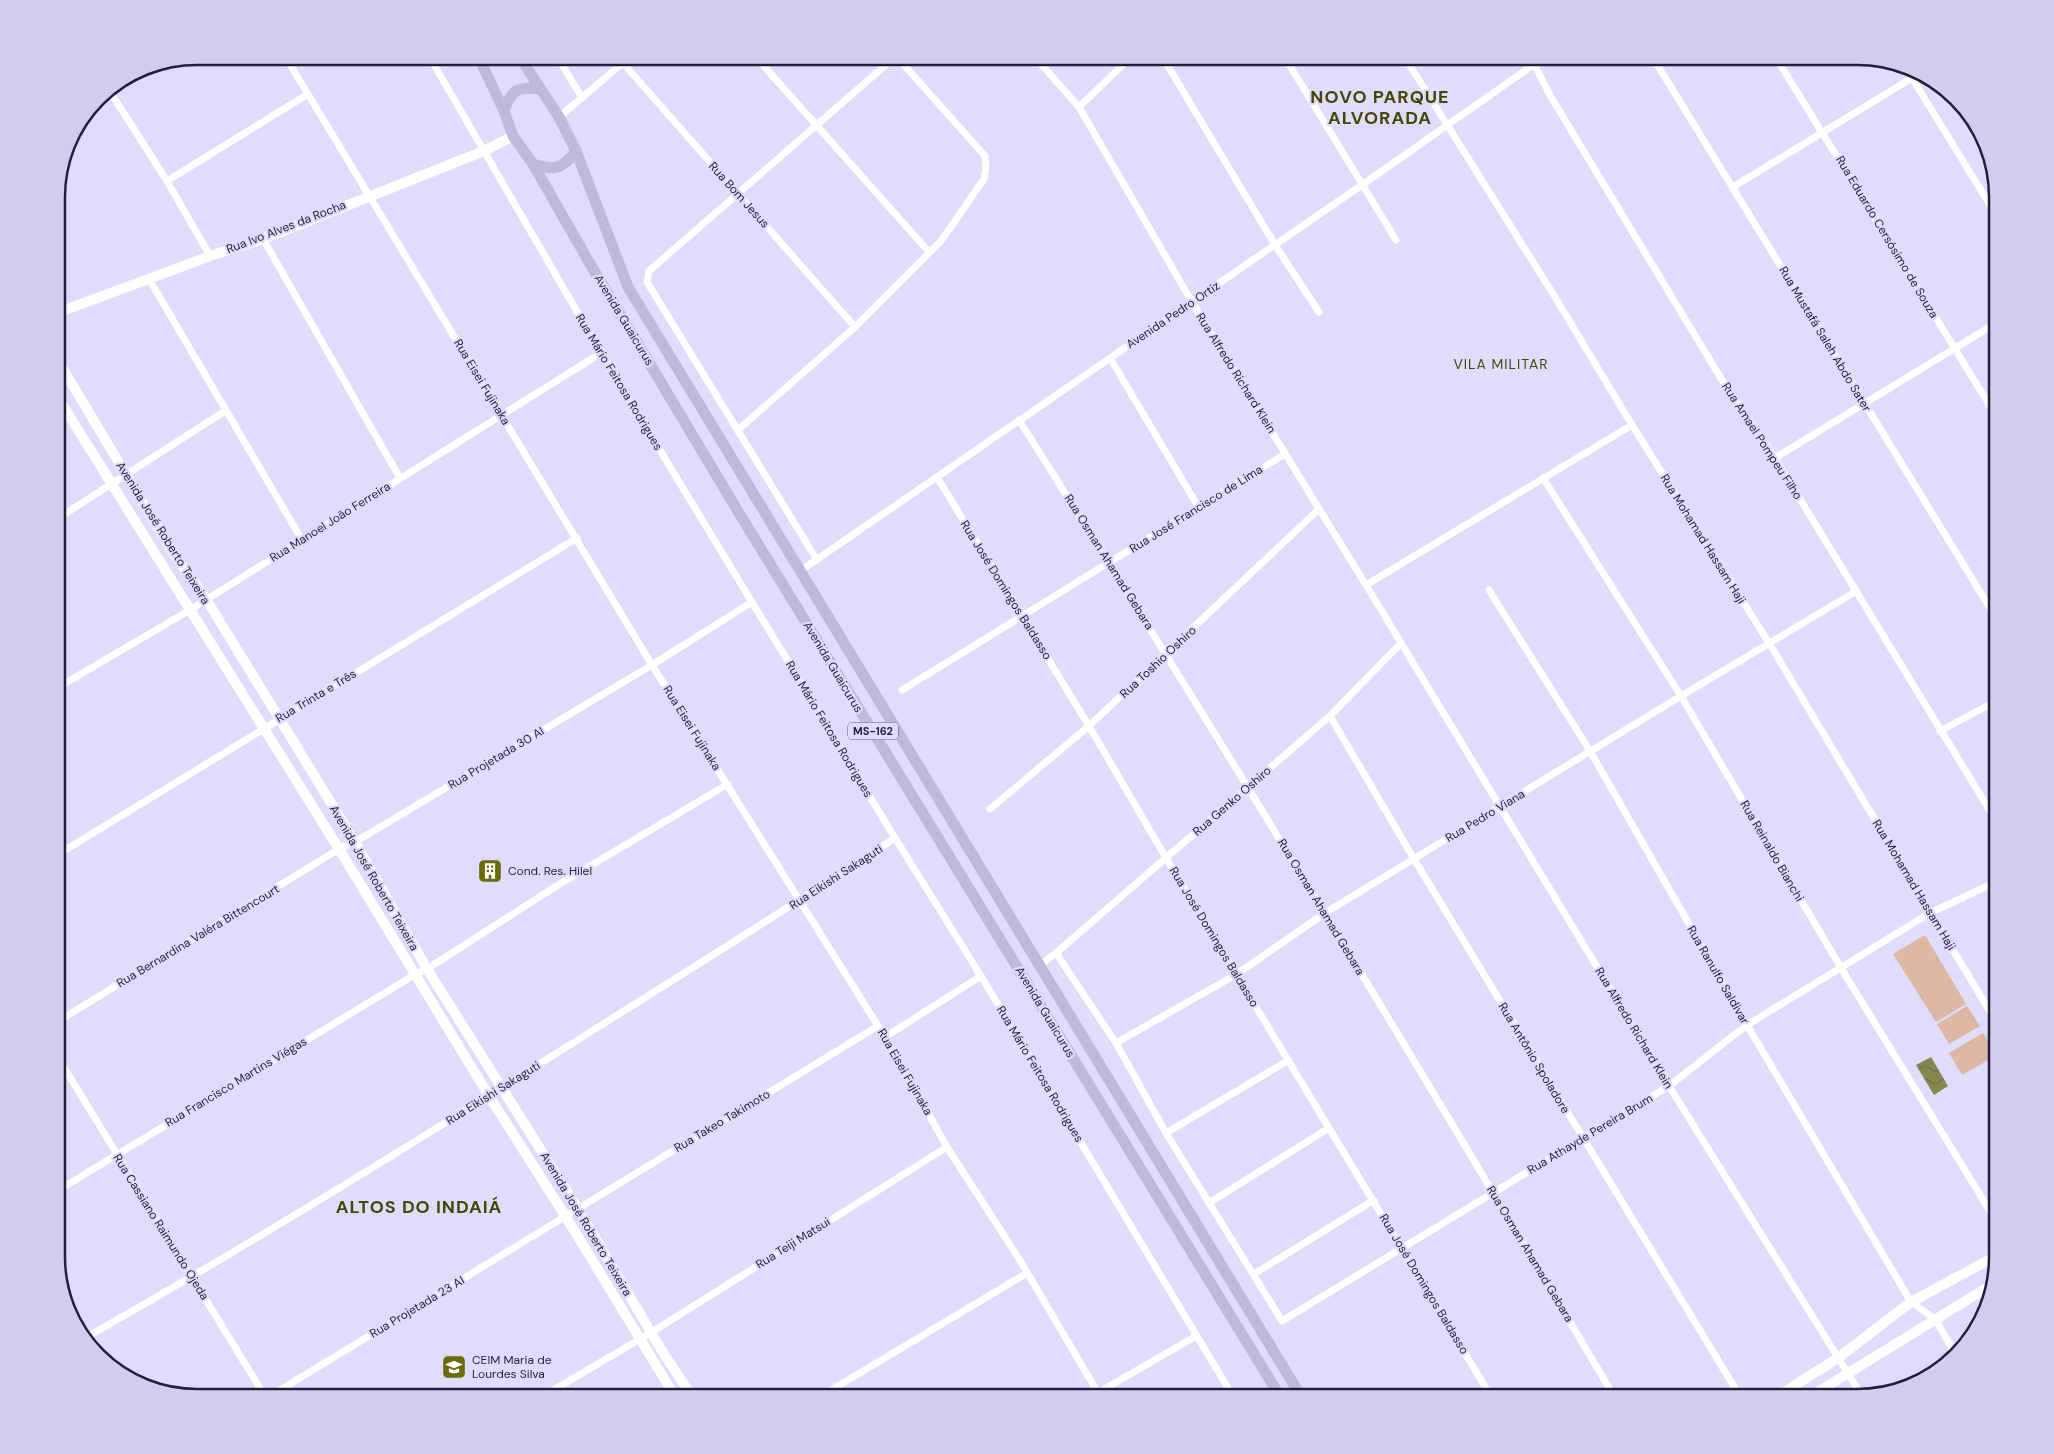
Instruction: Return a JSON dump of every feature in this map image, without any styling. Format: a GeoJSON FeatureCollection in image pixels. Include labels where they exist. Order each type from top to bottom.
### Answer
{"type":"FeatureCollection","features":[{"type":"Feature","properties":{"kind":"main road","name":"Avenida Guaicurus"},"geometry":{"type":"LineString","coordinates":[[482,65],[504,111],[513,136],[534,164],[589,262],[739,513],[1275,1389]]}},
{"type":"Feature","properties":{"kind":"main road","name":"Avenida Guaicurus"},"geometry":{"type":"LineString","coordinates":[[524,65],[559,117],[576,151],[628,287],[1297,1389]]}},
{"type":"Feature","properties":{"kind":"main road"},"geometry":{"type":"LineString","coordinates":[[504,111],[507,101],[518,89],[527,87],[539,88]]}},
{"type":"Feature","properties":{"kind":"main road"},"geometry":{"type":"LineString","coordinates":[[534,164],[548,169],[562,166],[576,151]]}},
{"type":"Feature","properties":{"kind":"street","name":"Rua Eisei Fujinaka"},"geometry":{"type":"LineString","coordinates":[[290,65],[652,665],[878,1026],[948,1146],[1027,1273],[1095,1389]]}},
{"type":"Feature","properties":{"kind":"street","name":"Rua Mário Feitosa Rodrigues"},"geometry":{"type":"LineString","coordinates":[[434,65],[601,353],[895,838],[981,976],[1228,1389]]}},
{"type":"Feature","properties":{"kind":"street"},"geometry":{"type":"LineString","coordinates":[[562,65],[582,98]]}},
{"type":"Feature","properties":{"kind":"street"},"geometry":{"type":"LineString","coordinates":[[559,117],[621,65]]}},
{"type":"Feature","properties":{"kind":"street","name":"Rua Bom Jesus"},"geometry":{"type":"LineString","coordinates":[[625,65],[855,327]]}},
{"type":"Feature","properties":{"kind":"street"},"geometry":{"type":"LineString","coordinates":[[763,65],[929,252]]}},
{"type":"Feature","properties":{"kind":"street"},"geometry":{"type":"LineString","coordinates":[[817,560],[647,282],[649,271],[737,192],[886,65]]}},
{"type":"Feature","properties":{"kind":"street"},"geometry":{"type":"LineString","coordinates":[[738,430],[855,327],[941,241],[984,179],[985,156],[904,65]]}},
{"type":"Feature","properties":{"kind":"street","name":"Rua Alfredo Richard Klein"},"geometry":{"type":"LineString","coordinates":[[1042,65],[1079,107],[1192,302],[1501,806],[1669,1086],[1858,1389]]}},
{"type":"Feature","properties":{"kind":"street"},"geometry":{"type":"LineString","coordinates":[[1079,107],[1123,65]]}},
{"type":"Feature","properties":{"kind":"street"},"geometry":{"type":"LineString","coordinates":[[1167,65],[1275,245],[1320,312]]}},
{"type":"Feature","properties":{"kind":"street"},"geometry":{"type":"LineString","coordinates":[[1289,65],[1396,240]]}},
{"type":"Feature","properties":{"kind":"street","name":"Rua Mohamad Hassam Haji"},"geometry":{"type":"LineString","coordinates":[[1410,65],[1769,643],[1989,1010]]}},
{"type":"Feature","properties":{"kind":"street","name":"Avenida Pedro Ortiz"},"geometry":{"type":"LineString","coordinates":[[800,571],[1448,126],[1534,65]]}},
{"type":"Feature","properties":{"kind":"street","name":"Rua Amael Pompeu Filho"},"geometry":{"type":"LineString","coordinates":[[1535,65],[1551,97],[1722,380],[1776,458],[1989,810]]}},
{"type":"Feature","properties":{"kind":"street","name":"Rua Mustafá Saleh Abdo Sater"},"geometry":{"type":"LineString","coordinates":[[1658,65],[1989,606]]}},
{"type":"Feature","properties":{"kind":"street","name":"Rua Eduardo Cersósimo de Souza"},"geometry":{"type":"LineString","coordinates":[[1782,65],[1989,404]]}},
{"type":"Feature","properties":{"kind":"street"},"geometry":{"type":"LineString","coordinates":[[1733,187],[1912,78],[1989,203]]}},
{"type":"Feature","properties":{"kind":"street"},"geometry":{"type":"LineString","coordinates":[[167,181],[308,94]]}},
{"type":"Feature","properties":{"kind":"street"},"geometry":{"type":"LineString","coordinates":[[113,96],[167,181],[210,256]]}},
{"type":"Feature","properties":{"kind":"street","name":"Rua Ivo Alves da Rocha"},"geometry":{"type":"LineString","coordinates":[[65,310],[262,238],[484,150],[513,136]]}},
{"type":"Feature","properties":{"kind":"street"},"geometry":{"type":"LineString","coordinates":[[262,238],[400,478]]}},
{"type":"Feature","properties":{"kind":"street"},"geometry":{"type":"LineString","coordinates":[[149,279],[302,540]]}},
{"type":"Feature","properties":{"kind":"street"},"geometry":{"type":"LineString","coordinates":[[1776,458],[1989,327]]}},
{"type":"Feature","properties":{"kind":"street","name":"Rua Manoel João Ferreira"},"geometry":{"type":"LineString","coordinates":[[65,683],[190,610],[601,353]]}},
{"type":"Feature","properties":{"kind":"street"},"geometry":{"type":"LineString","coordinates":[[1110,358],[1199,508]]}},
{"type":"Feature","properties":{"kind":"street","name":"Avenida José Roberto Teixeira"},"geometry":{"type":"LineString","coordinates":[[65,374],[170,548],[206,599],[355,842],[426,969],[578,1209],[687,1389]]}},
{"type":"Feature","properties":{"kind":"street","name":"Avenida José Roberto Teixeira"},"geometry":{"type":"LineString","coordinates":[[65,410],[339,849],[670,1389]]}},
{"type":"Feature","properties":{"kind":"street"},"geometry":{"type":"LineString","coordinates":[[65,513],[225,411]]}},
{"type":"Feature","properties":{"kind":"street","name":"Rua Osman Ahamad Gebara"},"geometry":{"type":"LineString","coordinates":[[1020,420],[1249,787],[1494,1192],[1610,1389]]}},
{"type":"Feature","properties":{"kind":"street"},"geometry":{"type":"LineString","coordinates":[[1366,585],[1632,425]]}},
{"type":"Feature","properties":{"kind":"street","name":"Rua José Francisco de Lima"},"geometry":{"type":"LineString","coordinates":[[902,690],[1285,454]]}},
{"type":"Feature","properties":{"kind":"street","name":"Rua José Domingos Baldasso"},"geometry":{"type":"LineString","coordinates":[[937,477],[1089,726],[1166,858],[1487,1389]]}},
{"type":"Feature","properties":{"kind":"street","name":"Rua Reinaldo Bianchi"},"geometry":{"type":"LineString","coordinates":[[1543,478],[1681,696],[1840,968],[1989,1209]]}},
{"type":"Feature","properties":{"kind":"street","name":"Rua Toshio Oshiro"},"geometry":{"type":"LineString","coordinates":[[990,809],[1089,726],[1319,509]]}},
{"type":"Feature","properties":{"kind":"street","name":"Rua Trinta e Três"},"geometry":{"type":"LineString","coordinates":[[65,850],[577,538]]}},
{"type":"Feature","properties":{"kind":"street","name":"Rua Ranulfo Saldivar"},"geometry":{"type":"LineString","coordinates":[[1489,590],[1590,751],[1747,1025],[1911,1302],[1935,1319],[1952,1348]]}},
{"type":"Feature","properties":{"kind":"street","name":"Rua Pedro Viana"},"geometry":{"type":"LineString","coordinates":[[1116,1044],[1237,974],[1325,913],[1590,751],[1856,592]]}},
{"type":"Feature","properties":{"kind":"street","name":"Rua Projetada 30 AI"},"geometry":{"type":"LineString","coordinates":[[339,849],[355,842],[652,665],[752,602]]}},
{"type":"Feature","properties":{"kind":"street","name":"Rua Genko Oshiro"},"geometry":{"type":"LineString","coordinates":[[1039,966],[1330,716],[1401,643]]}},
{"type":"Feature","properties":{"kind":"street"},"geometry":{"type":"LineString","coordinates":[[1940,731],[1989,705]]}},
{"type":"Feature","properties":{"kind":"street","name":"Rua Antônio Spoladore"},"geometry":{"type":"LineString","coordinates":[[1330,716],[1414,860],[1582,1139],[1735,1389]]}},
{"type":"Feature","properties":{"kind":"street","name":"Rua Francisco Martins Viégas"},"geometry":{"type":"LineString","coordinates":[[65,1185],[426,969],[558,885],[728,784]]}},
{"type":"Feature","properties":{"kind":"street","name":"Rua Eikishi Sakaguti"},"geometry":{"type":"LineString","coordinates":[[91,1335],[192,1278],[502,1088],[895,838]]}},
{"type":"Feature","properties":{"kind":"street","name":"Rua Bernardina Valéra Bittencourt"},"geometry":{"type":"LineString","coordinates":[[65,1016],[339,849]]}},
{"type":"Feature","properties":{"kind":"street","name":"Rua Athayde Pereira Brum"},"geometry":{"type":"LineString","coordinates":[[1254,1274],[1282,1321],[1669,1086],[1747,1025],[1930,913],[1989,885]]}},
{"type":"Feature","properties":{"kind":"street"},"geometry":{"type":"LineString","coordinates":[[1056,953],[1116,1044],[1166,1134],[1254,1274],[1374,1200]]}},
{"type":"Feature","properties":{"kind":"street"},"geometry":{"type":"LineString","coordinates":[[885,1038],[981,976]]}},
{"type":"Feature","properties":{"kind":"street","name":"Rua Takeo Takimoto"},"geometry":{"type":"LineString","coordinates":[[566,1217],[878,1026]]}},
{"type":"Feature","properties":{"kind":"street"},"geometry":{"type":"LineString","coordinates":[[1166,1134],[1289,1060]]}},
{"type":"Feature","properties":{"kind":"street","name":"Rua Cassiano Raimundo Ojeda"},"geometry":{"type":"LineString","coordinates":[[65,1071],[261,1389]]}},
{"type":"Feature","properties":{"kind":"street"},"geometry":{"type":"LineString","coordinates":[[1209,1204],[1329,1128]]}},
{"type":"Feature","properties":{"kind":"street","name":"Rua Teiji Matsui"},"geometry":{"type":"LineString","coordinates":[[555,1389],[638,1338],[652,1332],[948,1146]]}},
{"type":"Feature","properties":{"kind":"street","name":"Rua Projetada 23 AI"},"geometry":{"type":"LineString","coordinates":[[282,1389],[566,1217]]}},
{"type":"Feature","properties":{"kind":"street"},"geometry":{"type":"LineString","coordinates":[[1789,1389],[1838,1358],[1911,1302],[1989,1260]]}},
{"type":"Feature","properties":{"kind":"street"},"geometry":{"type":"LineString","coordinates":[[833,1389],[1027,1273]]}},
{"type":"Feature","properties":{"kind":"street"},"geometry":{"type":"LineString","coordinates":[[1823,1389],[1984,1289]]}},
{"type":"Feature","properties":{"kind":"street"},"geometry":{"type":"LineString","coordinates":[[1109,1389],[1196,1336]]}},
{"type":"Feature","properties":{"kind":"shaded area"},"geometry":{"type":"Polygon","coordinates":[[[1925,935],[1966,1004],[1936,1022],[1893,954],[1925,935]]]}},
{"type":"Feature","properties":{"kind":"shaded area"},"geometry":{"type":"Polygon","coordinates":[[[1967,1006],[1980,1026],[1949,1044],[1937,1024],[1967,1006]]]}},
{"type":"Feature","properties":{"kind":"shaded area"},"geometry":{"type":"Polygon","coordinates":[[[1983,1033],[1989,1042],[1989,1060],[1962,1075],[1949,1053],[1983,1033]]]}},
{"type":"Feature","properties":{"kind":"water"},"geometry":{"type":"Polygon","coordinates":[[[1931,1057],[1948,1086],[1934,1095],[1916,1065],[1931,1057]]]}},
{"type":"Feature","properties":{"kind":"place","name":"Cond. Res. Hilel"},"geometry":{"type":"Point","coordinates":[490,871]}},
{"type":"Feature","properties":{"kind":"place","name":"CEIM Maria de Lourdes Silva"},"geometry":{"type":"Point","coordinates":[454,1367]}},
{"type":"Feature","properties":{"kind":"district","name":"NOVO PARQUE ALVORADA"},"geometry":{"type":"Point","coordinates":[1380,107]}},
{"type":"Feature","properties":{"kind":"district","name":"VILA MILITAR"},"geometry":{"type":"Point","coordinates":[1501,364]}},
{"type":"Feature","properties":{"kind":"district","name":"ALTOS DO INDAIÁ"},"geometry":{"type":"Point","coordinates":[419,1207]}}]}
